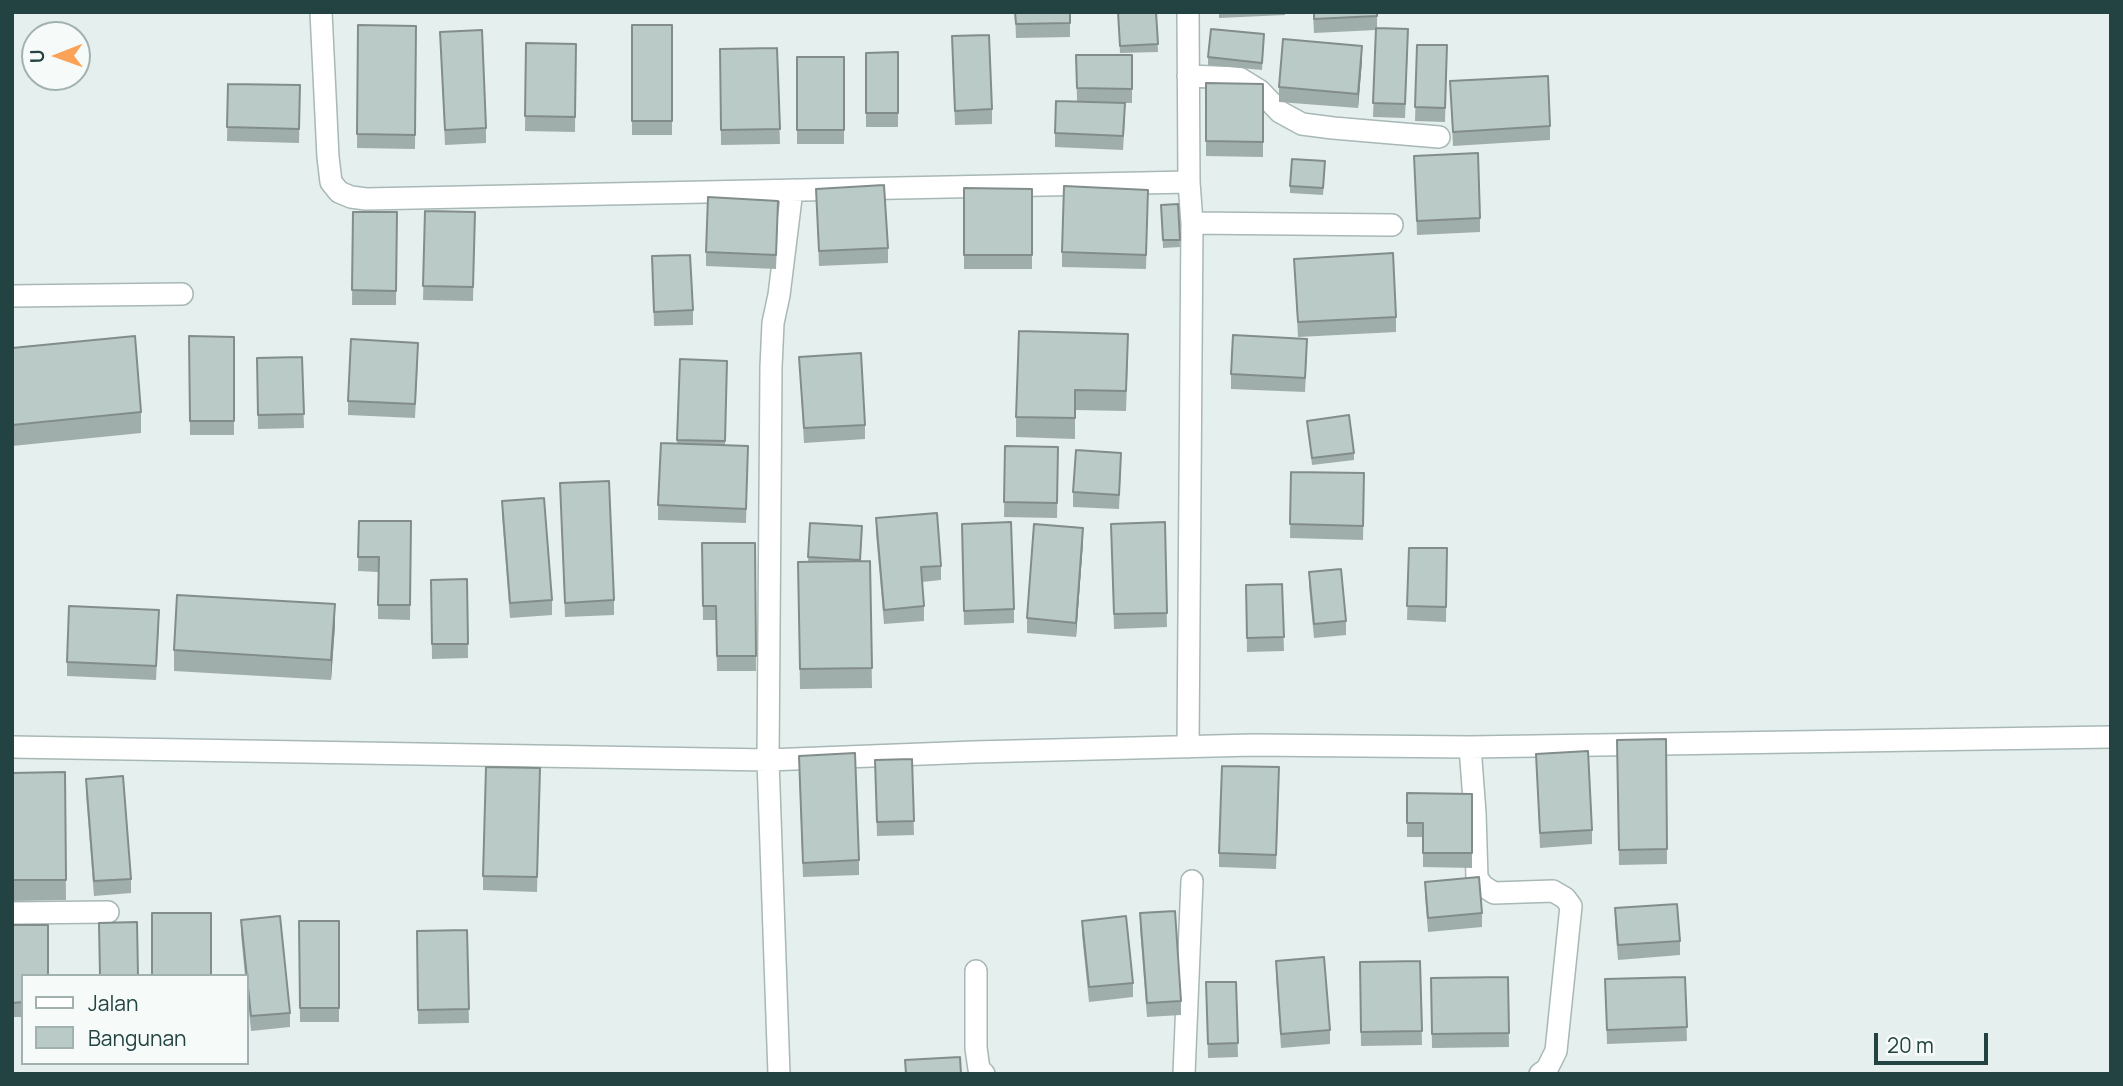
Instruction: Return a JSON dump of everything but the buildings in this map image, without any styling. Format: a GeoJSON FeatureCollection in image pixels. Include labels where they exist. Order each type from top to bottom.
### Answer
{"type":"FeatureCollection","features":[{"type":"Feature","properties":{"kind":"street"},"geometry":{"type":"LineString","coordinates":[[321,12],[331,182],[339,192],[351,197],[366,199],[1189,183]]}},
{"type":"Feature","properties":{"kind":"street"},"geometry":{"type":"LineString","coordinates":[[1188,12],[1189,183],[1192,223],[1188,747]]}},
{"type":"Feature","properties":{"kind":"street"},"geometry":{"type":"LineString","coordinates":[[1188,76],[1239,78],[1259,91],[1280,112],[1302,124],[1439,137]]}},
{"type":"Feature","properties":{"kind":"street"},"geometry":{"type":"LineString","coordinates":[[779,1074],[768,761],[771,367],[773,323],[792,190]]}},
{"type":"Feature","properties":{"kind":"street"},"geometry":{"type":"LineString","coordinates":[[1192,223],[1392,225]]}},
{"type":"Feature","properties":{"kind":"street"},"geometry":{"type":"LineString","coordinates":[[12,296],[182,294]]}},
{"type":"Feature","properties":{"kind":"street"},"geometry":{"type":"LineString","coordinates":[[12,747],[768,761],[974,752],[1266,745],[1470,747],[2111,737]]}},
{"type":"Feature","properties":{"kind":"street"},"geometry":{"type":"LineString","coordinates":[[1470,747],[1477,878],[1483,886],[1494,892],[1553,891],[1565,898],[1571,906],[1556,1051],[1547,1069],[1540,1074]]}},
{"type":"Feature","properties":{"kind":"street"},"geometry":{"type":"LineString","coordinates":[[1184,1074],[1192,881]]}},
{"type":"Feature","properties":{"kind":"street"},"geometry":{"type":"LineString","coordinates":[[12,913],[108,912]]}},
{"type":"Feature","properties":{"kind":"street"},"geometry":{"type":"LineString","coordinates":[[976,971],[976,1048],[979,1069],[984,1074]]}}]}
